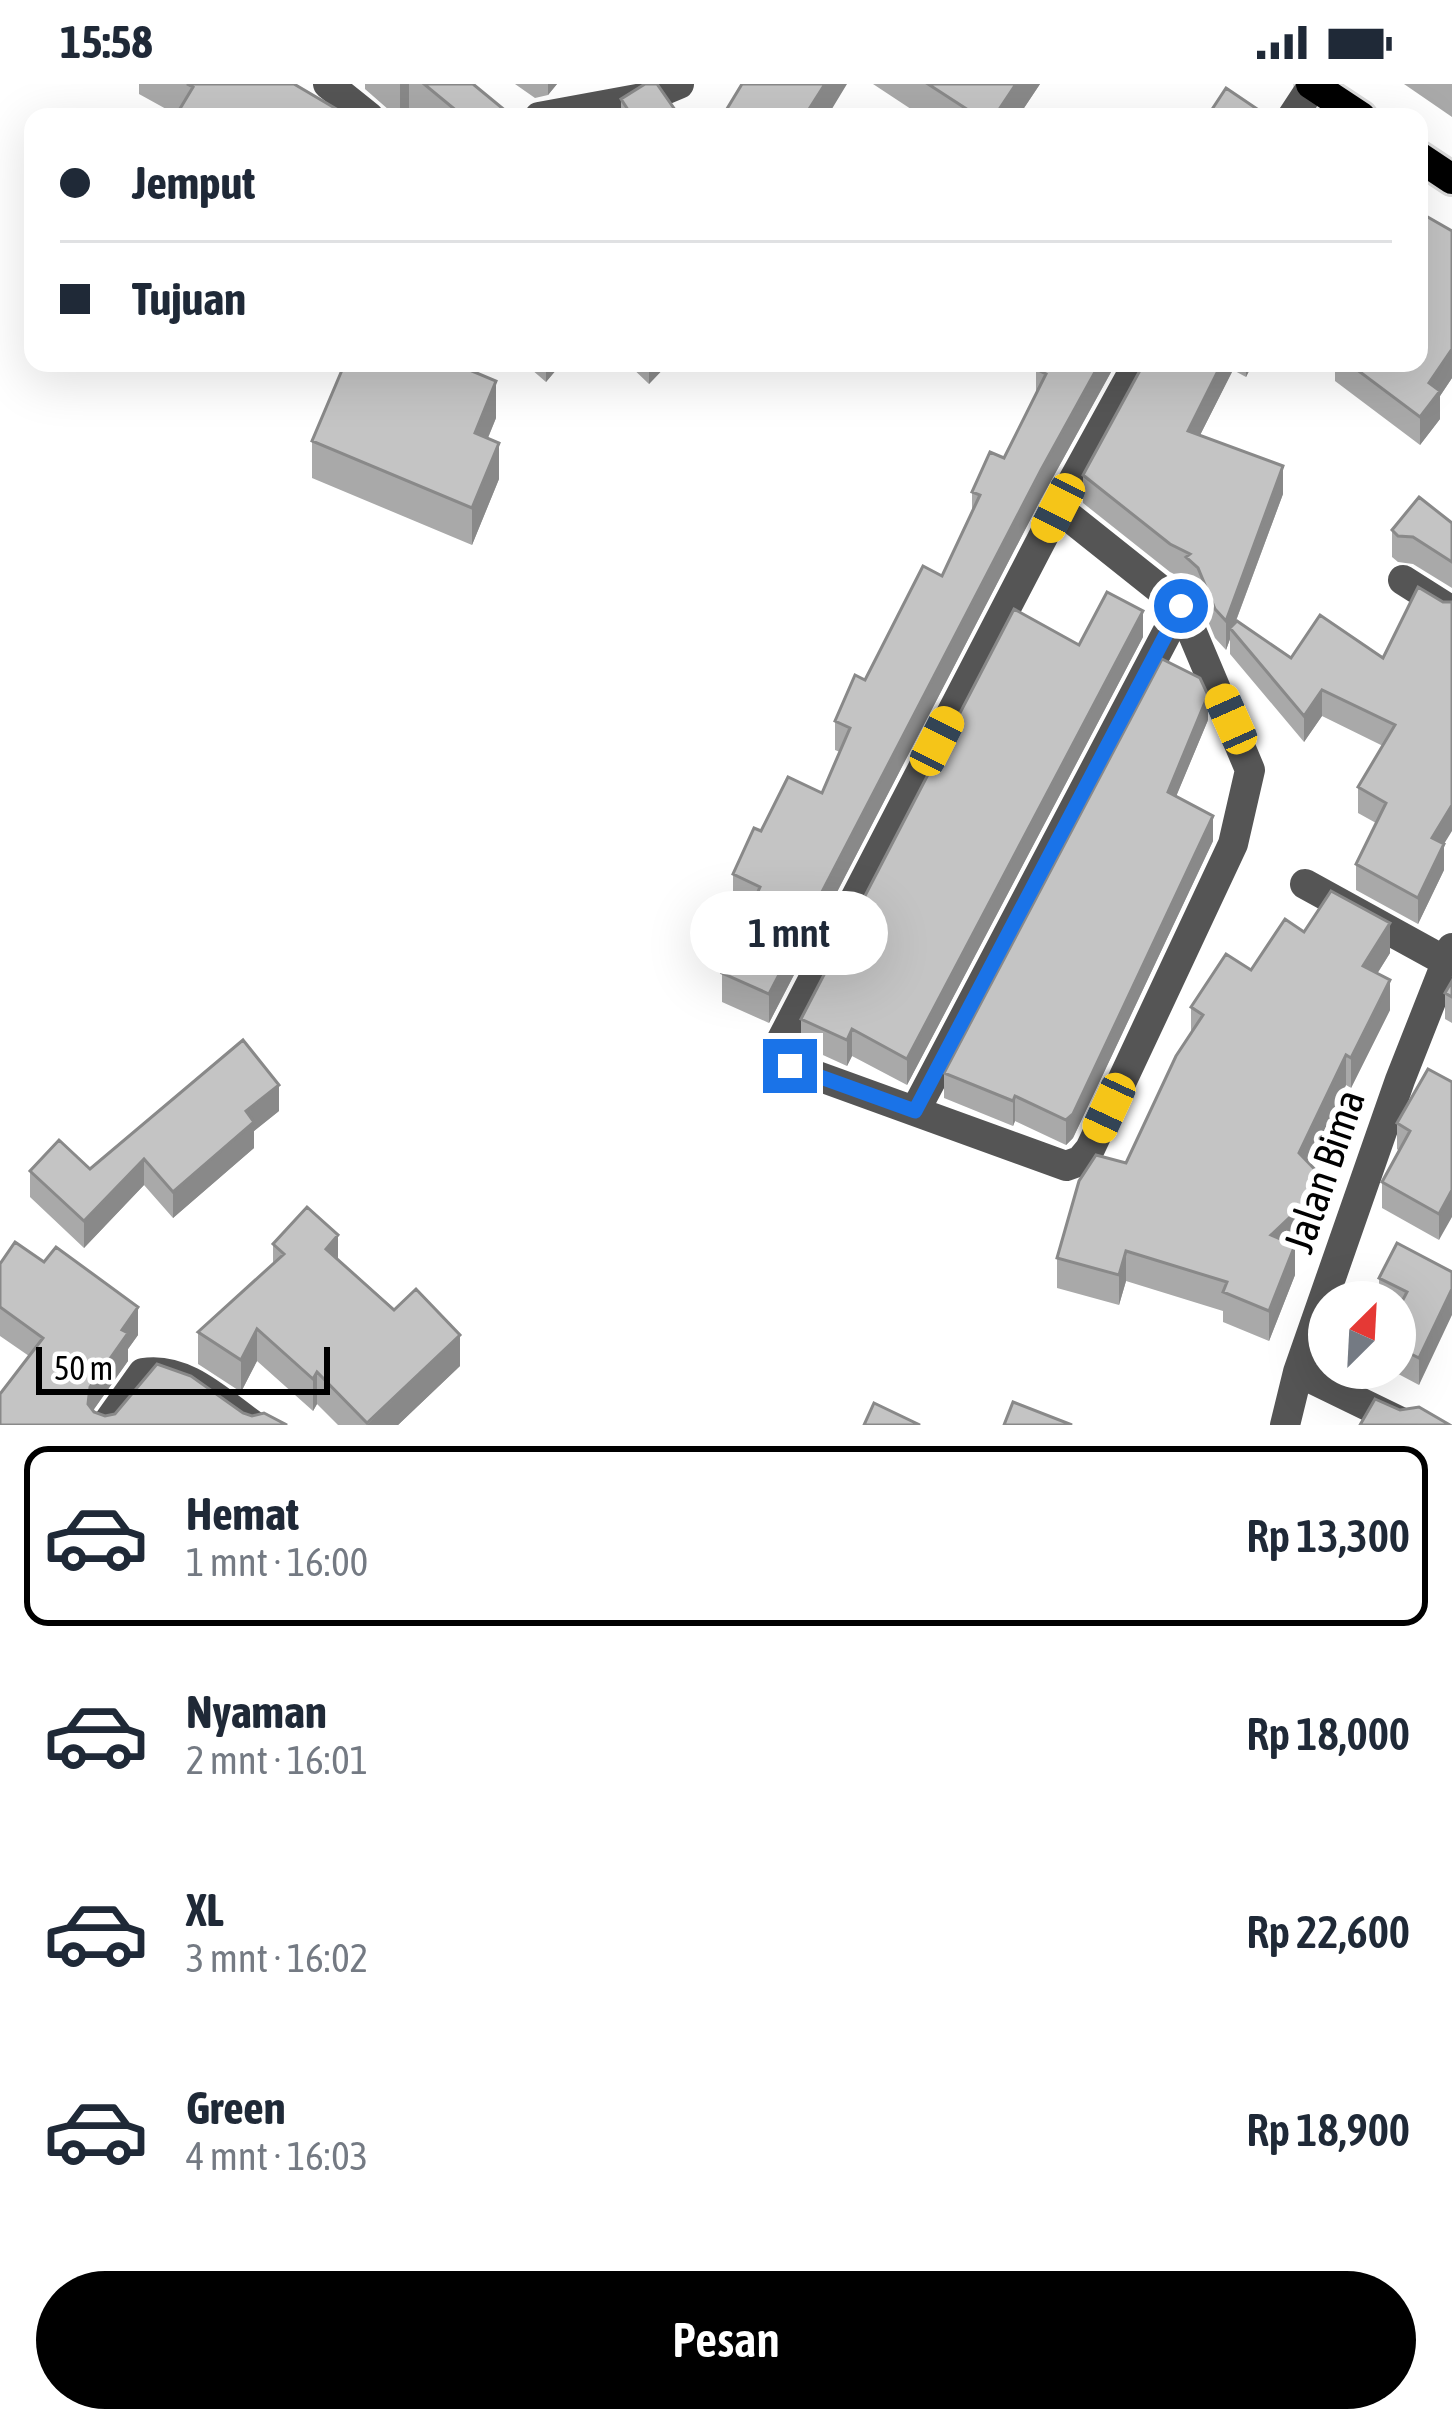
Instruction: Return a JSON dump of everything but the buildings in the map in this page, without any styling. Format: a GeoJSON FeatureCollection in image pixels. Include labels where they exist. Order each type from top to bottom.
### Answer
{"type":"FeatureCollection","features":[{"type":"Feature","properties":{"kind":"main road"},"geometry":{"type":"LineString","coordinates":[[1312,85],[1347,108]]}},
{"type":"Feature","properties":{"kind":"street"},"geometry":{"type":"LineString","coordinates":[[328,84],[359,108]]}},
{"type":"Feature","properties":{"kind":"street"},"geometry":{"type":"LineString","coordinates":[[588,108],[648,97],[679,84]]}},
{"type":"Feature","properties":{"kind":"street"},"geometry":{"type":"LineString","coordinates":[[1058,508],[1181,606],[1250,770],[1232,844],[1090,1149],[1080,1161],[1066,1166],[790,1066],[779,1045],[1058,508],[1133,372]]}},
{"type":"Feature","properties":{"kind":"street"},"geometry":{"type":"LineString","coordinates":[[1403,580],[1452,611]]}},
{"type":"Feature","properties":{"kind":"street"},"geometry":{"type":"LineString","coordinates":[[915,1111],[1181,606]]}},
{"type":"Feature","properties":{"kind":"street"},"geometry":{"type":"LineString","coordinates":[[1305,884],[1449,955]]}},
{"type":"Feature","properties":{"kind":"street","name":"Jalan Bima"},"geometry":{"type":"LineString","coordinates":[[1285,1425],[1298,1372],[1449,955]]}},
{"type":"Feature","properties":{"kind":"street"},"geometry":{"type":"LineString","coordinates":[[106,1425],[143,1373],[162,1370],[185,1378],[253,1425]]}},
{"type":"Feature","properties":{"kind":"street"},"geometry":{"type":"LineString","coordinates":[[1298,1372],[1407,1425]]}},
{"type":"Feature","properties":{"kind":"route"},"geometry":{"type":"LineString","coordinates":[[790,1066],[915,1111],[1181,606]]}}]}
